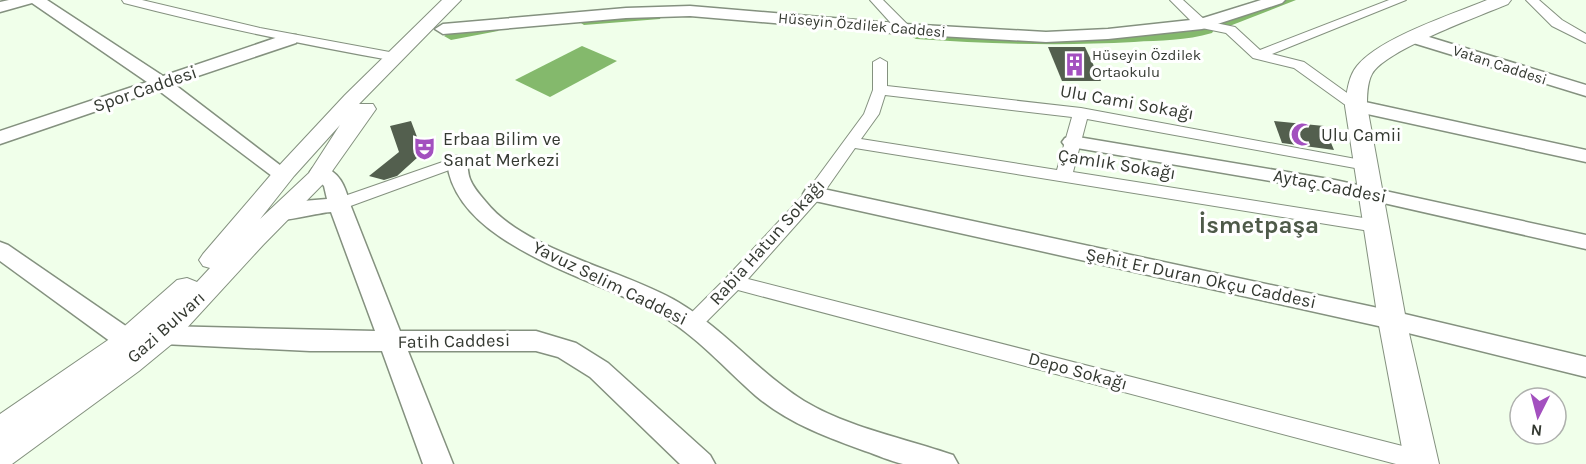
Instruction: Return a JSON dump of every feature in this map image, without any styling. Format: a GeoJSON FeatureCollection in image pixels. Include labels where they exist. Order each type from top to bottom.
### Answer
{"type":"FeatureCollection","features":[{"type":"Feature","properties":{"kind":"main road","name":"Gazi Bulvarı"},"geometry":{"type":"LineString","coordinates":[[0,454],[128,363],[163,335],[278,215],[299,179],[394,57],[452,0]]}},
{"type":"Feature","properties":{"kind":"main road","name":"Gazi Bulvarı"},"geometry":{"type":"LineString","coordinates":[[0,431],[150,323],[299,179],[471,0]]}},
{"type":"Feature","properties":{"kind":"main road"},"geometry":{"type":"LineString","coordinates":[[1422,462],[1392,320],[1356,106],[1357,91],[1365,70],[1383,54],[1502,0]]}},
{"type":"Feature","properties":{"kind":"street"},"geometry":{"type":"LineString","coordinates":[[0,7],[27,0]]}},
{"type":"Feature","properties":{"kind":"street"},"geometry":{"type":"LineString","coordinates":[[37,0],[339,204],[438,464]]}},
{"type":"Feature","properties":{"kind":"street"},"geometry":{"type":"LineString","coordinates":[[128,0],[290,39],[394,57]]}},
{"type":"Feature","properties":{"kind":"street"},"geometry":{"type":"LineString","coordinates":[[876,0],[904,29]]}},
{"type":"Feature","properties":{"kind":"street"},"geometry":{"type":"LineString","coordinates":[[1176,0],[1202,24],[1230,30],[1258,55],[1299,65],[1356,106],[1586,156]]}},
{"type":"Feature","properties":{"kind":"street","name":"Hüseyin Özdilek Caddesi"},"geometry":{"type":"LineString","coordinates":[[443,29],[602,15],[690,11],[904,29],[1046,37],[1108,34],[1202,24],[1277,0]]}},
{"type":"Feature","properties":{"kind":"street"},"geometry":{"type":"LineString","coordinates":[[1258,55],[1400,0]]}},
{"type":"Feature","properties":{"kind":"street"},"geometry":{"type":"LineString","coordinates":[[1532,0],[1568,31],[1586,39]]}},
{"type":"Feature","properties":{"kind":"street"},"geometry":{"type":"LineString","coordinates":[[1568,31],[1586,23]]}},
{"type":"Feature","properties":{"kind":"street","name":"Vatan Caddesi"},"geometry":{"type":"LineString","coordinates":[[1416,38],[1586,91]]}},
{"type":"Feature","properties":{"kind":"street","name":"Spor Caddesi"},"geometry":{"type":"LineString","coordinates":[[0,138],[290,39]]}},
{"type":"Feature","properties":{"kind":"street","name":"Rabia Hatun Sokağı"},"geometry":{"type":"LineString","coordinates":[[693,323],[734,282],[814,194],[871,114],[880,90],[880,62]]}},
{"type":"Feature","properties":{"kind":"street","name":"Ulu Cami Sokağı"},"geometry":{"type":"LineString","coordinates":[[880,90],[1081,113],[1366,165]]}},
{"type":"Feature","properties":{"kind":"street"},"geometry":{"type":"LineString","coordinates":[[1064,175],[1081,113]]}},
{"type":"Feature","properties":{"kind":"street","name":"Çamlık Sokağı"},"geometry":{"type":"LineString","coordinates":[[850,142],[1376,226]]}},
{"type":"Feature","properties":{"kind":"street","name":"Aytaç Caddesi"},"geometry":{"type":"LineString","coordinates":[[1072,142],[1371,193],[1586,242]]}},
{"type":"Feature","properties":{"kind":"street"},"geometry":{"type":"LineString","coordinates":[[278,215],[303,208],[339,204],[457,162]]}},
{"type":"Feature","properties":{"kind":"street","name":"Yavuz Selim Caddesi"},"geometry":{"type":"LineString","coordinates":[[457,162],[460,181],[467,194],[493,220],[537,248],[659,303],[693,323],[786,404],[814,419],[943,464]]}},
{"type":"Feature","properties":{"kind":"street","name":"Şehit Er Duran Okçu Caddesi"},"geometry":{"type":"LineString","coordinates":[[814,194],[1392,320],[1586,367]]}},
{"type":"Feature","properties":{"kind":"street"},"geometry":{"type":"LineString","coordinates":[[0,250],[127,340]]}},
{"type":"Feature","properties":{"kind":"street","name":"Depo Sokağı"},"geometry":{"type":"LineString","coordinates":[[734,282],[1422,462]]}},
{"type":"Feature","properties":{"kind":"street","name":"Fatih Caddesi"},"geometry":{"type":"LineString","coordinates":[[163,335],[393,343],[536,341],[567,350],[599,370],[700,464]]}},
{"type":"Feature","properties":{"kind":"shaded area"},"geometry":{"type":"Polygon","coordinates":[[[582,46],[617,61],[550,97],[515,80],[582,46]]]}},
{"type":"Feature","properties":{"kind":"building","name":"Hüseyin Özdilek Ortaokulu"},"geometry":{"type":"Polygon","coordinates":[[[1048,47],[1085,47],[1101,81],[1062,81],[1048,47]]]}},
{"type":"Feature","properties":{"kind":"building","name":"Erbaa Bilim ve Sanat Merkezi"},"geometry":{"type":"Polygon","coordinates":[[[411,121],[425,158],[418,157],[397,176],[384,180],[369,176],[399,152],[390,126],[411,121]]]}},
{"type":"Feature","properties":{"kind":"building","name":"Ulu Camii"},"geometry":{"type":"Polygon","coordinates":[[[1274,121],[1324,126],[1334,150],[1282,143],[1274,121]]]}},
{"type":"Feature","properties":{"kind":"waterway"},"geometry":{"type":"LineString","coordinates":[[1222,24],[1290,0]]}},
{"type":"Feature","properties":{"kind":"waterway"},"geometry":{"type":"LineString","coordinates":[[584,21],[655,16]]}},
{"type":"Feature","properties":{"kind":"waterway"},"geometry":{"type":"LineString","coordinates":[[451,36],[493,28]]}},
{"type":"Feature","properties":{"kind":"waterway"},"geometry":{"type":"LineString","coordinates":[[916,35],[1057,41],[1192,34],[1207,30]]}},
{"type":"Feature","properties":{"kind":"place","name":"Hüseyin Özdilek Ortaokulu"},"geometry":{"type":"Point","coordinates":[1074,64]}},
{"type":"Feature","properties":{"kind":"place","name":"Ulu Camii"},"geometry":{"type":"Point","coordinates":[1303,135]}},
{"type":"Feature","properties":{"kind":"place","name":"Erbaa Bilim ve Sanat Merkezi"},"geometry":{"type":"Point","coordinates":[425,149]}},
{"type":"Feature","properties":{"kind":"district","name":"İsmetpaşa"},"geometry":{"type":"Point","coordinates":[1259,225]}}]}
